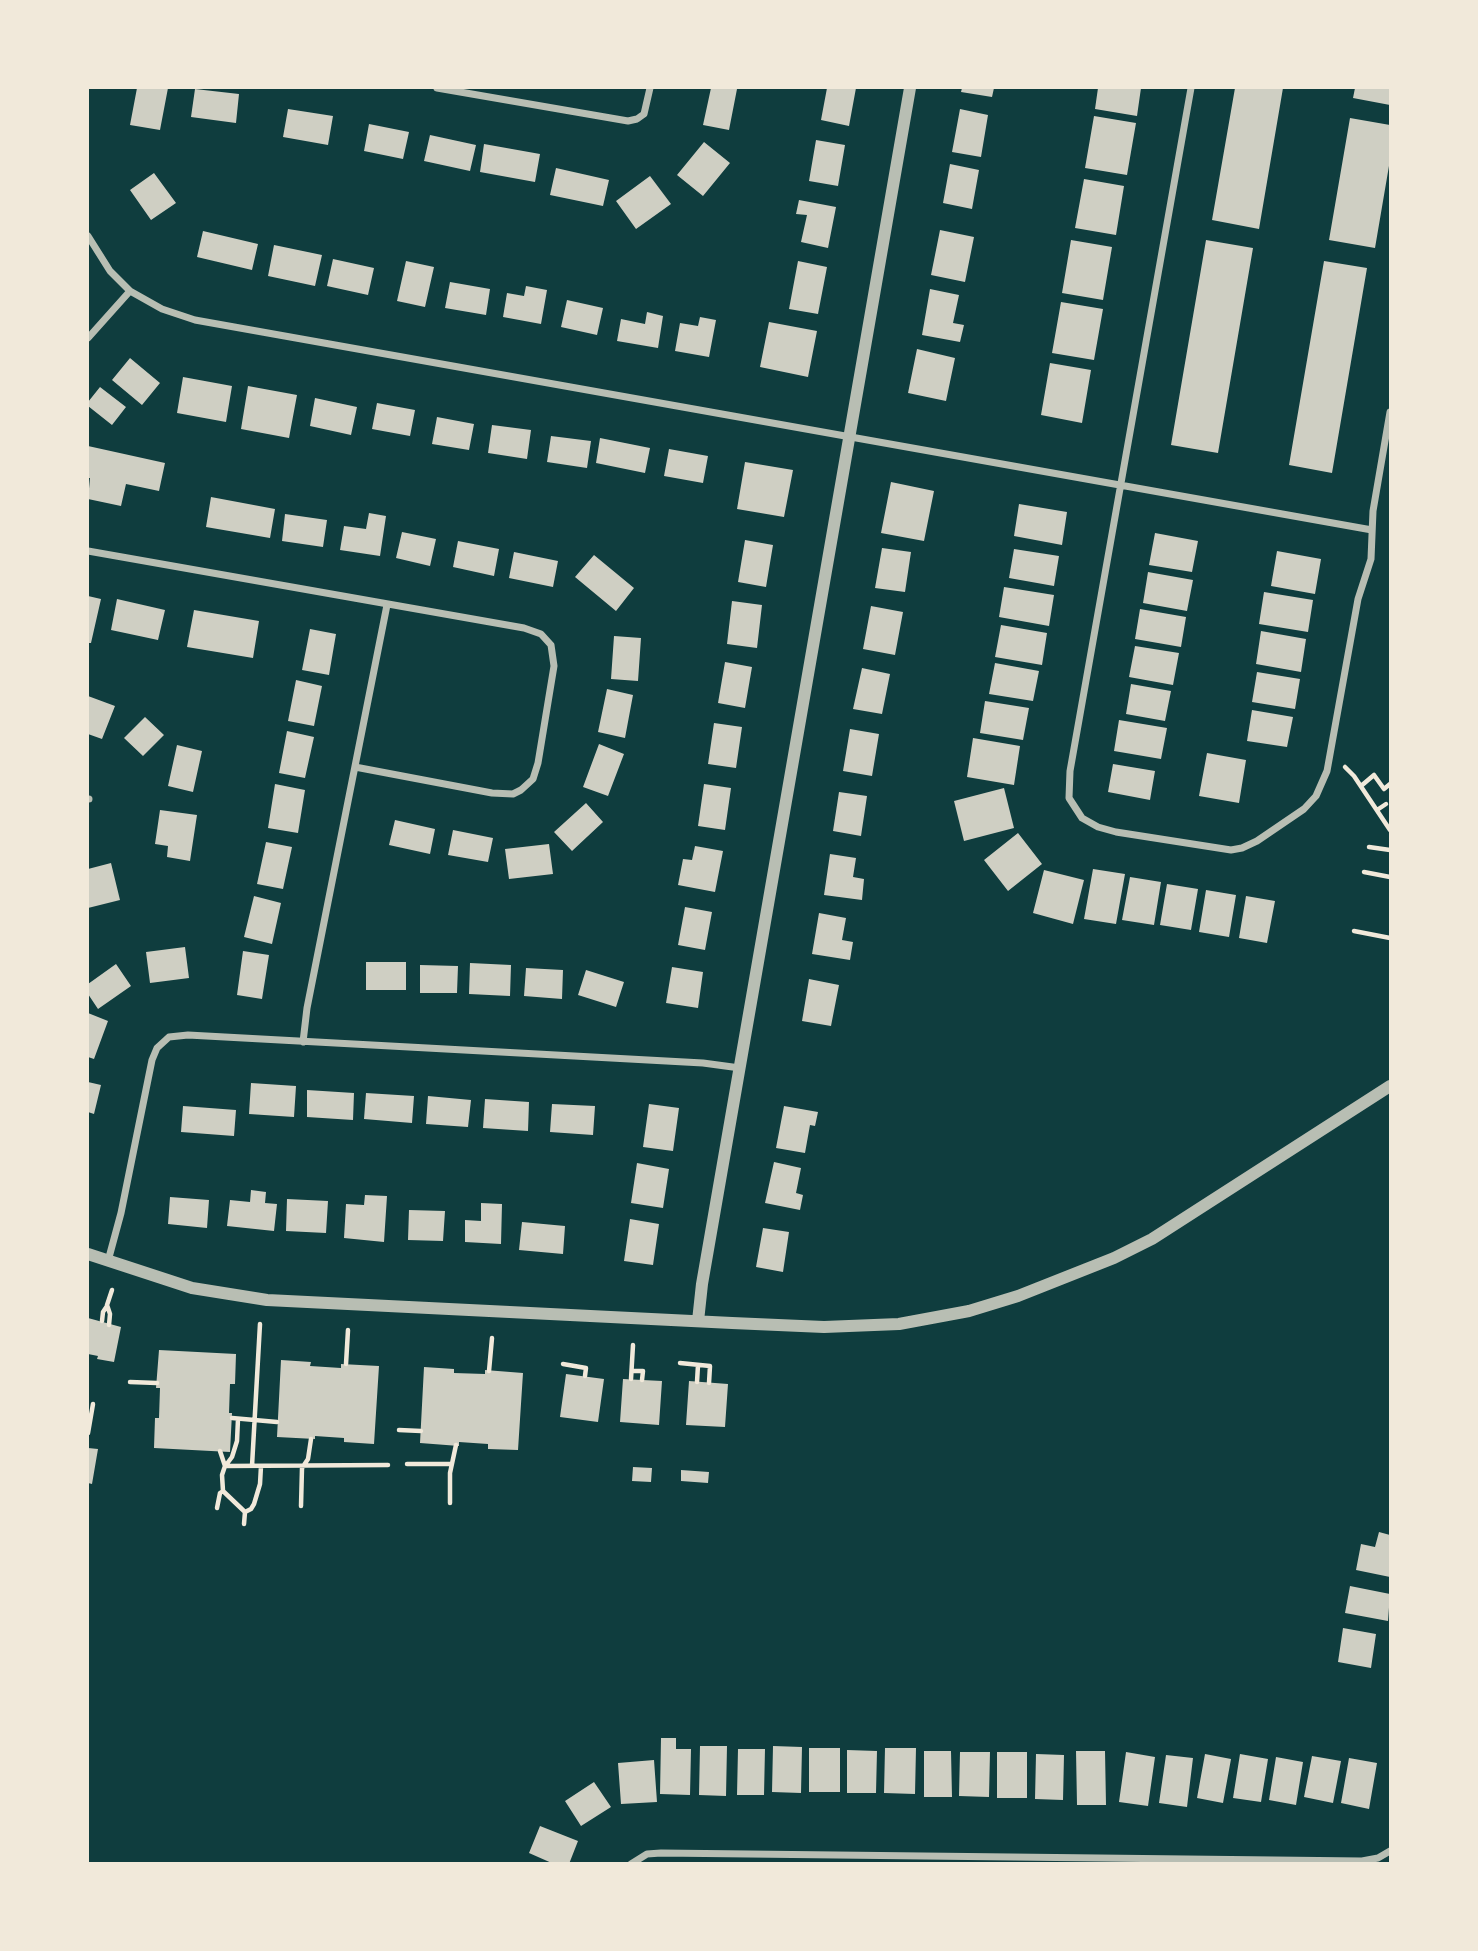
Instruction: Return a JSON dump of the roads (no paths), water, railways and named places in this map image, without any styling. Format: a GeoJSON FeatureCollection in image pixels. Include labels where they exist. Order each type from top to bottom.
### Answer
{"type":"FeatureCollection","features":[{"type":"Feature","properties":{"kind":"street"},"geometry":{"type":"LineString","coordinates":[[438,88],[628,121],[644,114],[650,88]]}},
{"type":"Feature","properties":{"kind":"street"},"geometry":{"type":"LineString","coordinates":[[698,1321],[702,1283],[910,88]]}},
{"type":"Feature","properties":{"kind":"street"},"geometry":{"type":"LineString","coordinates":[[1191,88],[1068,789],[1072,805],[1082,818],[1115,832],[1222,850],[1236,849],[1257,841],[1310,803],[1321,788],[1327,771],[1356,613],[1371,559],[1375,501],[1391,412]]}},
{"type":"Feature","properties":{"kind":"street"},"geometry":{"type":"LineString","coordinates":[[88,236],[110,271],[130,291],[162,309],[195,320],[1372,530]]}},
{"type":"Feature","properties":{"kind":"street"},"geometry":{"type":"LineString","coordinates":[[88,338],[130,291]]}},
{"type":"Feature","properties":{"kind":"street"},"geometry":{"type":"LineString","coordinates":[[88,551],[524,628],[546,639],[553,652],[554,666],[538,763],[528,786],[513,794],[505,794],[355,767]]}},
{"type":"Feature","properties":{"kind":"street"},"geometry":{"type":"LineString","coordinates":[[303,1042],[308,1001],[387,605]]}},
{"type":"Feature","properties":{"kind":"street"},"geometry":{"type":"LineString","coordinates":[[107,1261],[121,1213],[150,1067],[160,1044],[170,1037],[188,1035],[703,1063],[740,1068]]}},
{"type":"Feature","properties":{"kind":"street"},"geometry":{"type":"LineString","coordinates":[[88,1254],[192,1288],[267,1300],[824,1327],[899,1324],[969,1311],[1018,1296],[1153,1240],[1391,1086]]}},
{"type":"Feature","properties":{"kind":"street"},"geometry":{"type":"LineString","coordinates":[[631,1864],[647,1854],[661,1853],[1233,1862],[1362,1861],[1378,1858],[1391,1851]]}}]}
